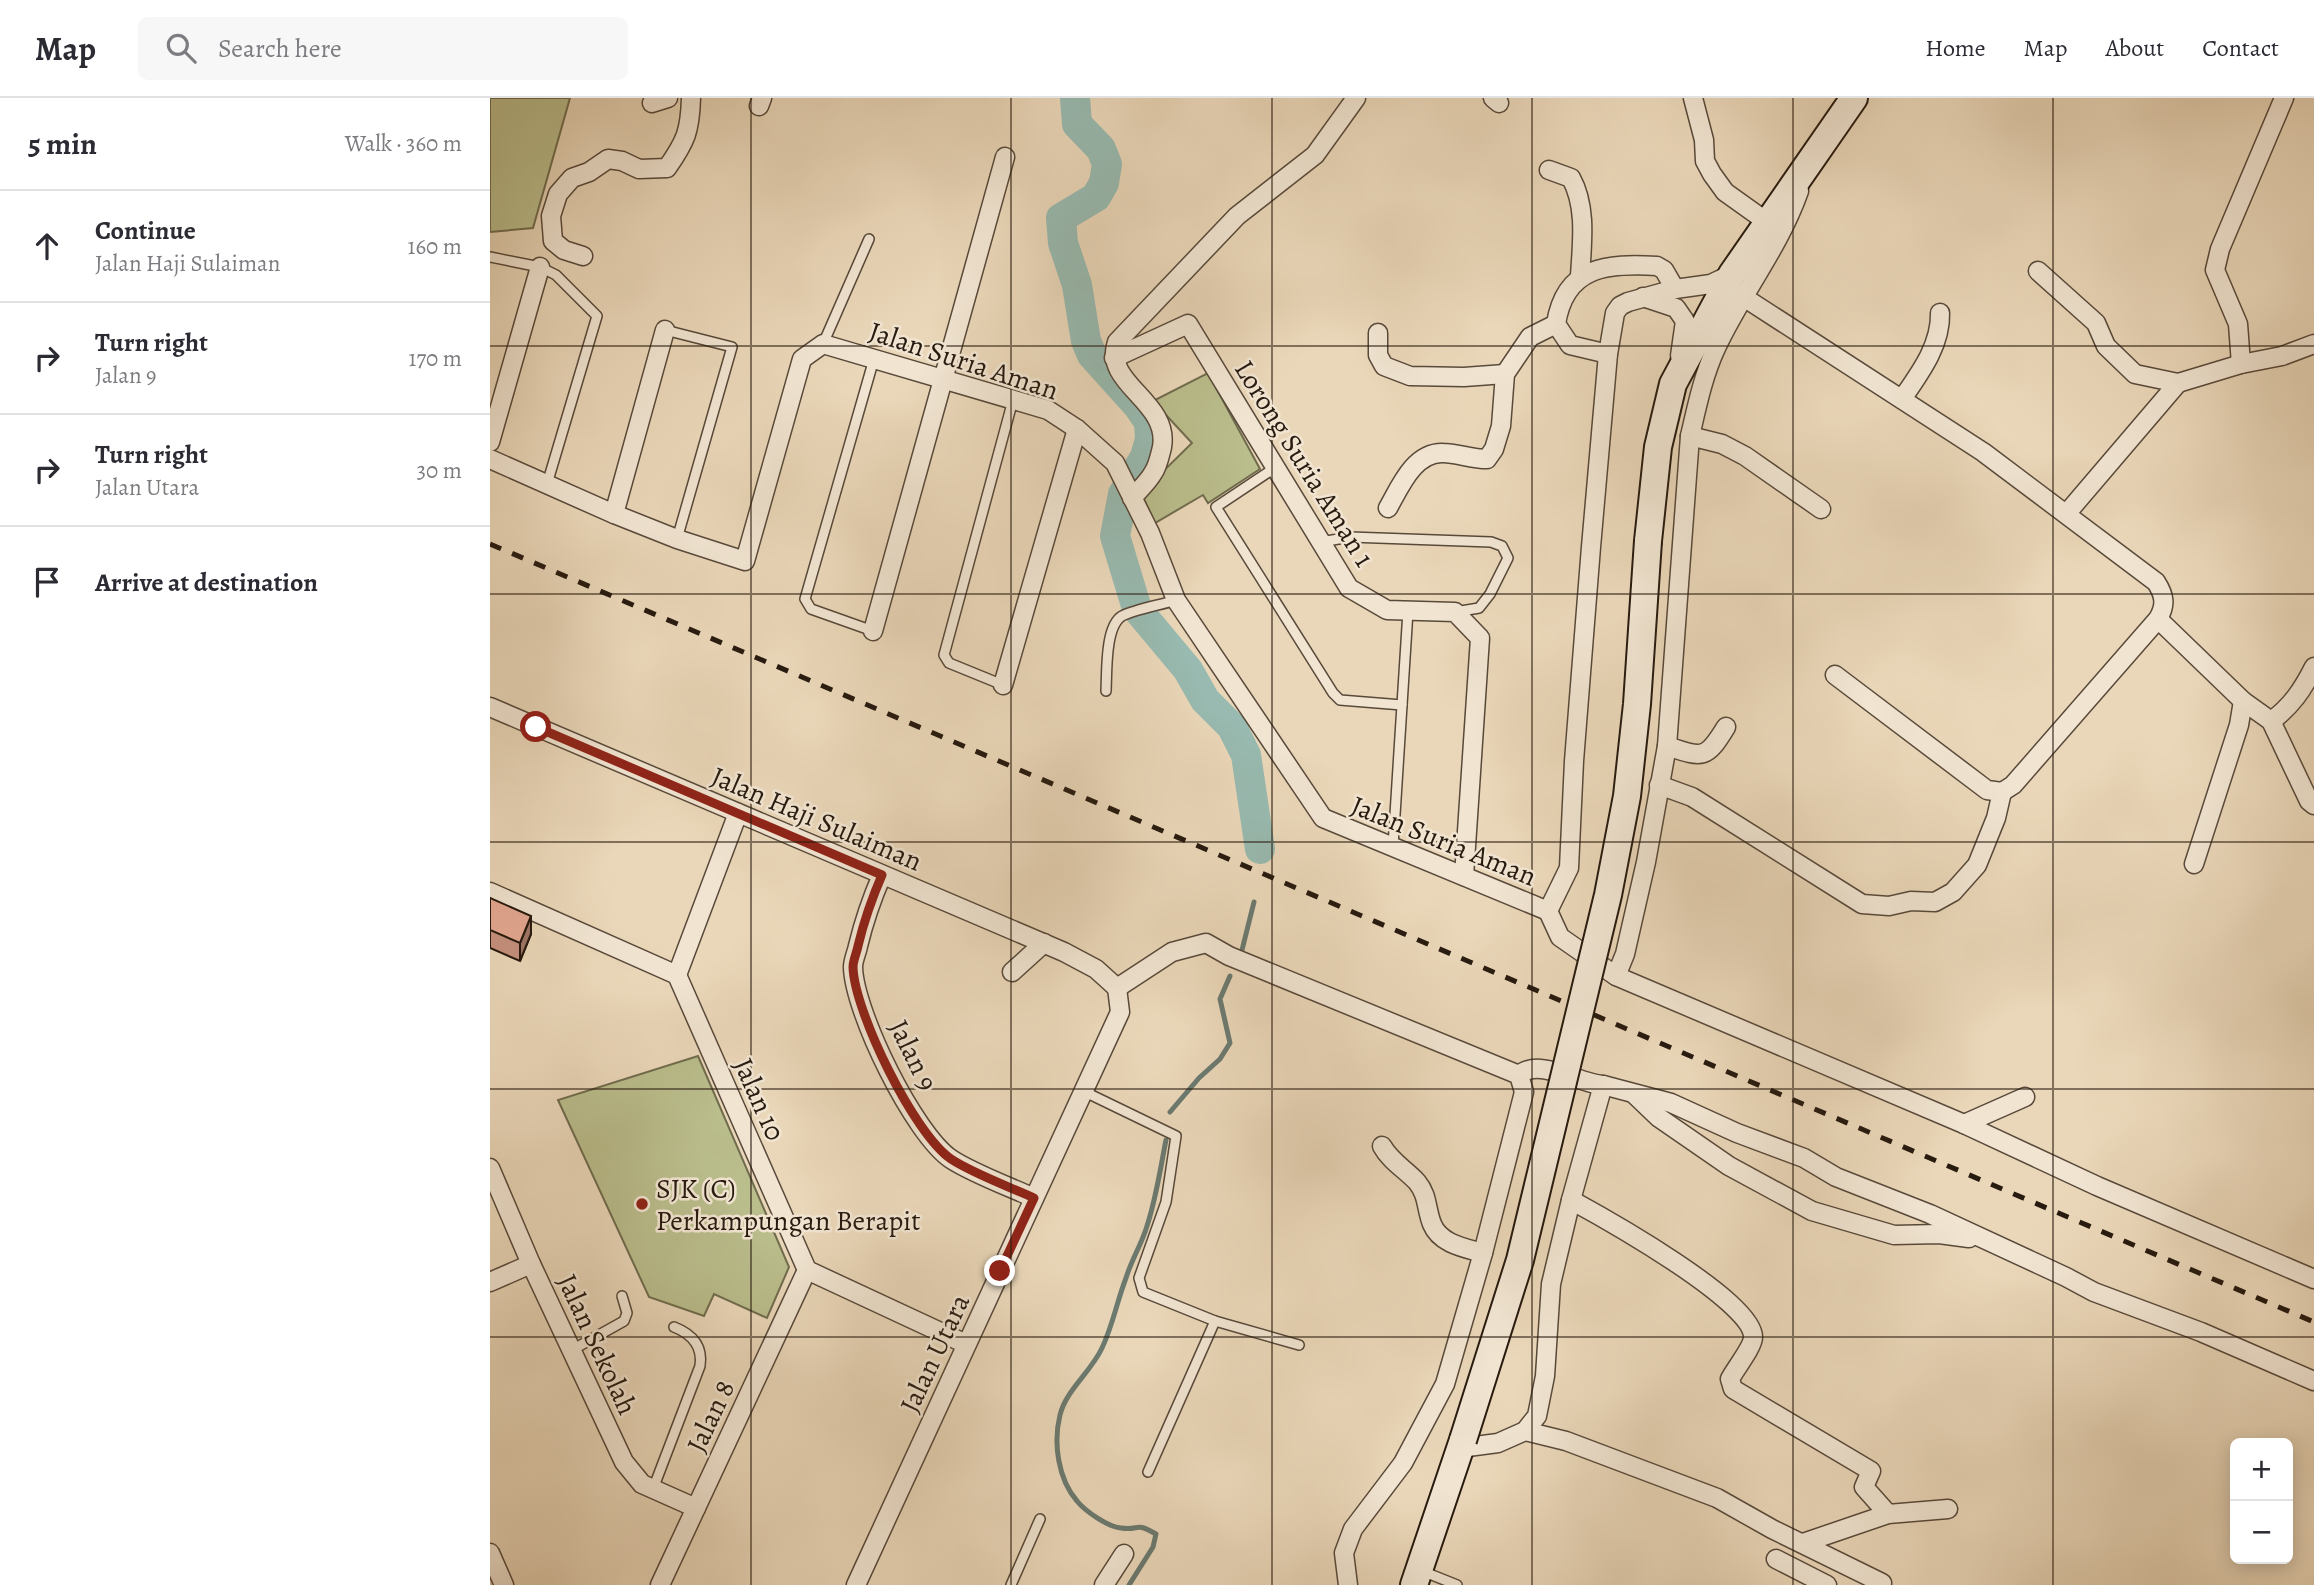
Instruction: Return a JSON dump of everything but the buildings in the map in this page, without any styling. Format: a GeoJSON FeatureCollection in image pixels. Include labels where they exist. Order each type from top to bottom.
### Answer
{"type":"FeatureCollection","features":[{"type":"Feature","properties":{"kind":"street"},"geometry":{"type":"LineString","coordinates":[[583,256],[564,250],[553,241],[551,216],[558,194],[572,178],[589,172],[608,159],[622,161],[639,169],[667,167],[684,144],[691,121],[691,98]]}},
{"type":"Feature","properties":{"kind":"street"},"geometry":{"type":"LineString","coordinates":[[1132,498],[1154,472],[1164,435],[1158,417],[1116,367],[1114,358],[1117,342],[1237,216],[1315,155],[1356,98]]}},
{"type":"Feature","properties":{"kind":"street"},"geometry":{"type":"LineString","coordinates":[[1693,98],[1704,140],[1705,161],[1712,174],[1725,192],[1767,222]]}},
{"type":"Feature","properties":{"kind":"street"},"geometry":{"type":"LineString","coordinates":[[1673,384],[1732,274],[1854,98]]}},
{"type":"Feature","properties":{"kind":"street"},"geometry":{"type":"LineString","coordinates":[[2241,364],[2238,324],[2215,270],[2220,249],[2284,98]]}},
{"type":"Feature","properties":{"kind":"street"},"geometry":{"type":"LineString","coordinates":[[873,631],[1005,158]]}},
{"type":"Feature","properties":{"kind":"street"},"geometry":{"type":"LineString","coordinates":[[1616,976],[1625,954],[1646,862],[1667,746],[1690,436],[1699,393],[1716,348],[1783,230],[1807,168]]}},
{"type":"Feature","properties":{"kind":"street"},"geometry":{"type":"LineString","coordinates":[[1549,170],[1571,178],[1579,193],[1582,232],[1580,276],[1559,306],[1556,324],[1570,345],[1608,354]]}},
{"type":"Feature","properties":{"kind":"street"},"geometry":{"type":"LineString","coordinates":[[1580,276],[1604,267],[1657,265],[1664,270],[1675,289]]}},
{"type":"Feature","properties":{"kind":"street"},"geometry":{"type":"LineString","coordinates":[[490,442],[540,267]]}},
{"type":"Feature","properties":{"kind":"street"},"geometry":{"type":"LineString","coordinates":[[2038,271],[2096,323],[2106,346],[2135,374],[2178,383],[2241,364],[2282,356],[2314,344]]}},
{"type":"Feature","properties":{"kind":"street","name":"Jalan Suria Aman"},"geometry":{"type":"LineString","coordinates":[[823,344],[1048,410],[1077,429],[1115,463],[1150,533],[1177,600],[1323,818],[1548,911],[1569,868],[1588,587],[1608,354],[1615,313],[1620,306],[1643,297],[1675,289],[1711,285],[1732,274]]}},
{"type":"Feature","properties":{"kind":"street"},"geometry":{"type":"LineString","coordinates":[[1417,1578],[1520,1259],[1608,895],[1627,796],[1658,447],[1685,332],[1685,321],[1676,308],[1643,297]]}},
{"type":"Feature","properties":{"kind":"street"},"geometry":{"type":"LineString","coordinates":[[1745,298],[1983,452],[2156,582],[2163,593],[2165,608],[2158,619],[2013,785],[2002,792],[1987,790],[1835,675]]}},
{"type":"Feature","properties":{"kind":"street"},"geometry":{"type":"LineString","coordinates":[[1902,399],[1923,370],[1938,334],[1940,313]]}},
{"type":"Feature","properties":{"kind":"street","name":"Lorong Suria Aman 1"},"geometry":{"type":"LineString","coordinates":[[1114,358],[1188,324],[1349,588],[1387,610],[1455,612]]}},
{"type":"Feature","properties":{"kind":"street"},"geometry":{"type":"LineString","coordinates":[[1388,508],[1406,477],[1426,455],[1444,452],[1471,459],[1487,459],[1494,449],[1501,426],[1505,374],[1530,337],[1556,324]]}},
{"type":"Feature","properties":{"kind":"street"},"geometry":{"type":"LineString","coordinates":[[614,514],[665,330]]}},
{"type":"Feature","properties":{"kind":"street"},"geometry":{"type":"LineString","coordinates":[[1378,333],[1378,355],[1384,366],[1410,376],[1464,377],[1505,374]]}},
{"type":"Feature","properties":{"kind":"street"},"geometry":{"type":"LineString","coordinates":[[490,459],[614,514],[677,539],[745,561],[802,359],[823,344]]}},
{"type":"Feature","properties":{"kind":"street"},"geometry":{"type":"LineString","coordinates":[[2067,513],[2178,383]]}},
{"type":"Feature","properties":{"kind":"street"},"geometry":{"type":"LineString","coordinates":[[1003,685],[1077,429]]}},
{"type":"Feature","properties":{"kind":"street"},"geometry":{"type":"LineString","coordinates":[[1690,436],[1722,444],[1745,456],[1821,509]]}},
{"type":"Feature","properties":{"kind":"street"},"geometry":{"type":"LineString","coordinates":[[1455,612],[1480,638],[1464,876]]}},
{"type":"Feature","properties":{"kind":"street"},"geometry":{"type":"LineString","coordinates":[[2158,619],[2243,701],[2271,720],[2309,801],[2314,805]]}},
{"type":"Feature","properties":{"kind":"street"},"geometry":{"type":"LineString","coordinates":[[2271,720],[2284,712],[2302,690],[2314,667]]}},
{"type":"Feature","properties":{"kind":"street"},"geometry":{"type":"LineString","coordinates":[[2194,864],[2239,725],[2243,701]]}},
{"type":"Feature","properties":{"kind":"street","name":"Jalan Haji Sulaiman"},"geometry":{"type":"LineString","coordinates":[[490,707],[1044,943],[1096,969],[1117,988]]}},
{"type":"Feature","properties":{"kind":"street"},"geometry":{"type":"LineString","coordinates":[[1667,746],[1691,754],[1705,754],[1712,749],[1726,727]]}},
{"type":"Feature","properties":{"kind":"street"},"geometry":{"type":"LineString","coordinates":[[1659,785],[1692,797],[1862,904],[1889,906],[1912,901],[1935,902],[1953,892],[1977,865],[1996,818],[2002,792]]}},
{"type":"Feature","properties":{"kind":"street"},"geometry":{"type":"LineString","coordinates":[[490,892],[677,975],[738,813]]}},
{"type":"Feature","properties":{"kind":"street","name":"Jalan 9"},"geometry":{"type":"LineString","coordinates":[[882,875],[866,915],[853,966],[860,996],[882,1060],[914,1114],[936,1145],[952,1160],[1034,1198]]}},
{"type":"Feature","properties":{"kind":"street"},"geometry":{"type":"LineString","coordinates":[[1548,911],[1560,937],[1616,976],[1964,1124],[2097,1186],[2314,1279]]}},
{"type":"Feature","properties":{"kind":"street"},"geometry":{"type":"LineString","coordinates":[[1012,972],[1044,943]]}},
{"type":"Feature","properties":{"kind":"street"},"geometry":{"type":"LineString","coordinates":[[1117,988],[1171,952],[1206,943],[1229,956],[1519,1075]]}},
{"type":"Feature","properties":{"kind":"street","name":"Jalan 10"},"geometry":{"type":"LineString","coordinates":[[677,975],[807,1270]]}},
{"type":"Feature","properties":{"kind":"street","name":"Jalan Utara"},"geometry":{"type":"LineString","coordinates":[[856,1585],[1120,1012],[1117,988]]}},
{"type":"Feature","properties":{"kind":"street"},"geometry":{"type":"LineString","coordinates":[[1519,1075],[1523,1071],[1541,1069],[1558,1072],[1592,1084],[1671,1103],[1719,1126],[1804,1158],[1836,1177],[1930,1214],[2094,1292],[2201,1332],[2314,1381]]}},
{"type":"Feature","properties":{"kind":"street"},"geometry":{"type":"LineString","coordinates":[[1349,1584],[1344,1553],[1347,1541],[1353,1529],[1403,1463],[1445,1384],[1483,1253],[1524,1092],[1519,1075]]}},
{"type":"Feature","properties":{"kind":"street"},"geometry":{"type":"LineString","coordinates":[[1462,1444],[1489,1446],[1525,1431],[1537,1416],[1545,1376],[1551,1284],[1603,1085]]}},
{"type":"Feature","properties":{"kind":"street"},"geometry":{"type":"LineString","coordinates":[[1634,1094],[1658,1117],[1729,1166],[1812,1212],[1894,1235],[1940,1234],[1984,1240]]}},
{"type":"Feature","properties":{"kind":"street"},"geometry":{"type":"LineString","coordinates":[[1964,1124],[2025,1097]]}},
{"type":"Feature","properties":{"kind":"street"},"geometry":{"type":"LineString","coordinates":[[1382,1146],[1388,1157],[1418,1183],[1424,1193],[1432,1224],[1439,1235],[1454,1245],[1483,1253]]}},
{"type":"Feature","properties":{"kind":"street","name":"Jalan Sekolah"},"geometry":{"type":"LineString","coordinates":[[490,1168],[531,1264],[624,1462],[642,1484],[696,1508]]}},
{"type":"Feature","properties":{"kind":"street"},"geometry":{"type":"LineString","coordinates":[[1571,1200],[1688,1269],[1744,1317],[1752,1328],[1754,1340],[1730,1379],[1733,1389],[1871,1471],[1864,1487],[1888,1514]]}},
{"type":"Feature","properties":{"kind":"street"},"geometry":{"type":"LineString","coordinates":[[490,1282],[531,1264]]}},
{"type":"Feature","properties":{"kind":"street"},"geometry":{"type":"LineString","coordinates":[[807,1270],[966,1344]]}},
{"type":"Feature","properties":{"kind":"street","name":"Jalan 8"},"geometry":{"type":"LineString","coordinates":[[660,1585],[807,1270]]}},
{"type":"Feature","properties":{"kind":"street"},"geometry":{"type":"LineString","coordinates":[[1525,1431],[1566,1441],[1717,1498],[1882,1583]]}},
{"type":"Feature","properties":{"kind":"street"},"geometry":{"type":"LineString","coordinates":[[1803,1543],[1888,1514],[1948,1509]]}},
{"type":"Feature","properties":{"kind":"street"},"geometry":{"type":"LineString","coordinates":[[1104,1585],[1124,1554]]}},
{"type":"Feature","properties":{"kind":"street"},"geometry":{"type":"LineString","coordinates":[[491,1559],[504,1585]]}},
{"type":"Feature","properties":{"kind":"street"},"geometry":{"type":"LineString","coordinates":[[1776,1559],[1827,1585]]}},
{"type":"Feature","properties":{"kind":"lane"},"geometry":{"type":"LineString","coordinates":[[823,344],[869,239]]}},
{"type":"Feature","properties":{"kind":"lane"},"geometry":{"type":"LineString","coordinates":[[490,257],[540,267],[556,275],[597,316],[547,484]]}},
{"type":"Feature","properties":{"kind":"lane"},"geometry":{"type":"LineString","coordinates":[[665,330],[732,347],[677,539]]}},
{"type":"Feature","properties":{"kind":"lane"},"geometry":{"type":"LineString","coordinates":[[873,631],[811,609],[806,598],[874,359]]}},
{"type":"Feature","properties":{"kind":"lane"},"geometry":{"type":"LineString","coordinates":[[1003,685],[949,663],[944,654],[1013,400]]}},
{"type":"Feature","properties":{"kind":"lane"},"geometry":{"type":"LineString","coordinates":[[1276,467],[1216,507],[1333,693],[1340,700],[1402,705]]}},
{"type":"Feature","properties":{"kind":"lane"},"geometry":{"type":"LineString","coordinates":[[1321,542],[1350,537],[1491,542],[1502,546],[1508,558],[1490,594],[1479,608],[1455,612]]}},
{"type":"Feature","properties":{"kind":"lane"},"geometry":{"type":"LineString","coordinates":[[1106,691],[1110,633],[1114,623],[1122,616],[1177,600]]}},
{"type":"Feature","properties":{"kind":"lane"},"geometry":{"type":"LineString","coordinates":[[1393,846],[1408,611]]}},
{"type":"Feature","properties":{"kind":"lane"},"geometry":{"type":"LineString","coordinates":[[1083,1091],[1176,1136],[1166,1202],[1139,1278],[1143,1292],[1215,1321],[1299,1345]]}},
{"type":"Feature","properties":{"kind":"lane"},"geometry":{"type":"LineString","coordinates":[[572,1350],[624,1321],[627,1313],[621,1296]]}},
{"type":"Feature","properties":{"kind":"lane"},"geometry":{"type":"LineString","coordinates":[[1148,1472],[1215,1321]]}},
{"type":"Feature","properties":{"kind":"lane"},"geometry":{"type":"LineString","coordinates":[[653,1489],[702,1355],[696,1342],[674,1327]]}},
{"type":"Feature","properties":{"kind":"lane"},"geometry":{"type":"LineString","coordinates":[[1011,1585],[1040,1519]]}},
{"type":"Feature","properties":{"kind":"lane"},"geometry":{"type":"LineString","coordinates":[[1417,1578],[1457,1585]]}},
{"type":"Feature","properties":{"kind":"green space"},"geometry":{"type":"Polygon","coordinates":[[[490,98],[570,98],[533,228],[490,232],[490,98]]]}},
{"type":"Feature","properties":{"kind":"green space"},"geometry":{"type":"Polygon","coordinates":[[[1208,373],[1260,469],[1208,503],[1203,495],[1155,523],[1141,493],[1192,443],[1153,401],[1208,373]]]}},
{"type":"Feature","properties":{"kind":"green space"},"geometry":{"type":"Polygon","coordinates":[[[698,1056],[789,1267],[767,1318],[714,1294],[704,1316],[649,1297],[558,1100],[698,1056]]]}},
{"type":"Feature","properties":{"kind":"waterway"},"geometry":{"type":"LineString","coordinates":[[1075,98],[1077,124],[1101,149],[1107,164],[1104,183],[1096,197],[1061,218],[1063,243],[1077,285],[1086,341],[1092,355],[1149,422],[1150,439],[1145,457],[1123,494],[1115,536],[1137,609],[1188,670],[1205,700],[1232,727],[1246,755],[1260,849]]}},
{"type":"Feature","properties":{"kind":"waterway"},"geometry":{"type":"LineString","coordinates":[[1242,950],[1254,902]]}},
{"type":"Feature","properties":{"kind":"waterway"},"geometry":{"type":"LineString","coordinates":[[1170,1112],[1199,1078],[1220,1059],[1230,1043],[1220,999],[1230,976]]}},
{"type":"Feature","properties":{"kind":"waterway"},"geometry":{"type":"LineString","coordinates":[[1129,1585],[1153,1547],[1156,1534],[1140,1527],[1127,1529],[1110,1525],[1091,1514],[1077,1501],[1061,1472],[1057,1437],[1063,1406],[1097,1357],[1109,1331],[1128,1272],[1144,1235],[1166,1140]]}},
{"type":"Feature","properties":{"kind":"railway"},"geometry":{"type":"LineString","coordinates":[[490,544],[2314,1322]]}},
{"type":"Feature","properties":{"kind":"place","name":"SJK (C) Perkampungan Berapit"},"geometry":{"type":"Point","coordinates":[642,1204]}},
{"type":"Feature","properties":{"kind":"route"},"geometry":{"type":"LineString","coordinates":[[536,727],[882,875],[866,915],[853,966],[860,996],[882,1060],[936,1145],[952,1160],[1034,1198],[1000,1271]]}}]}
